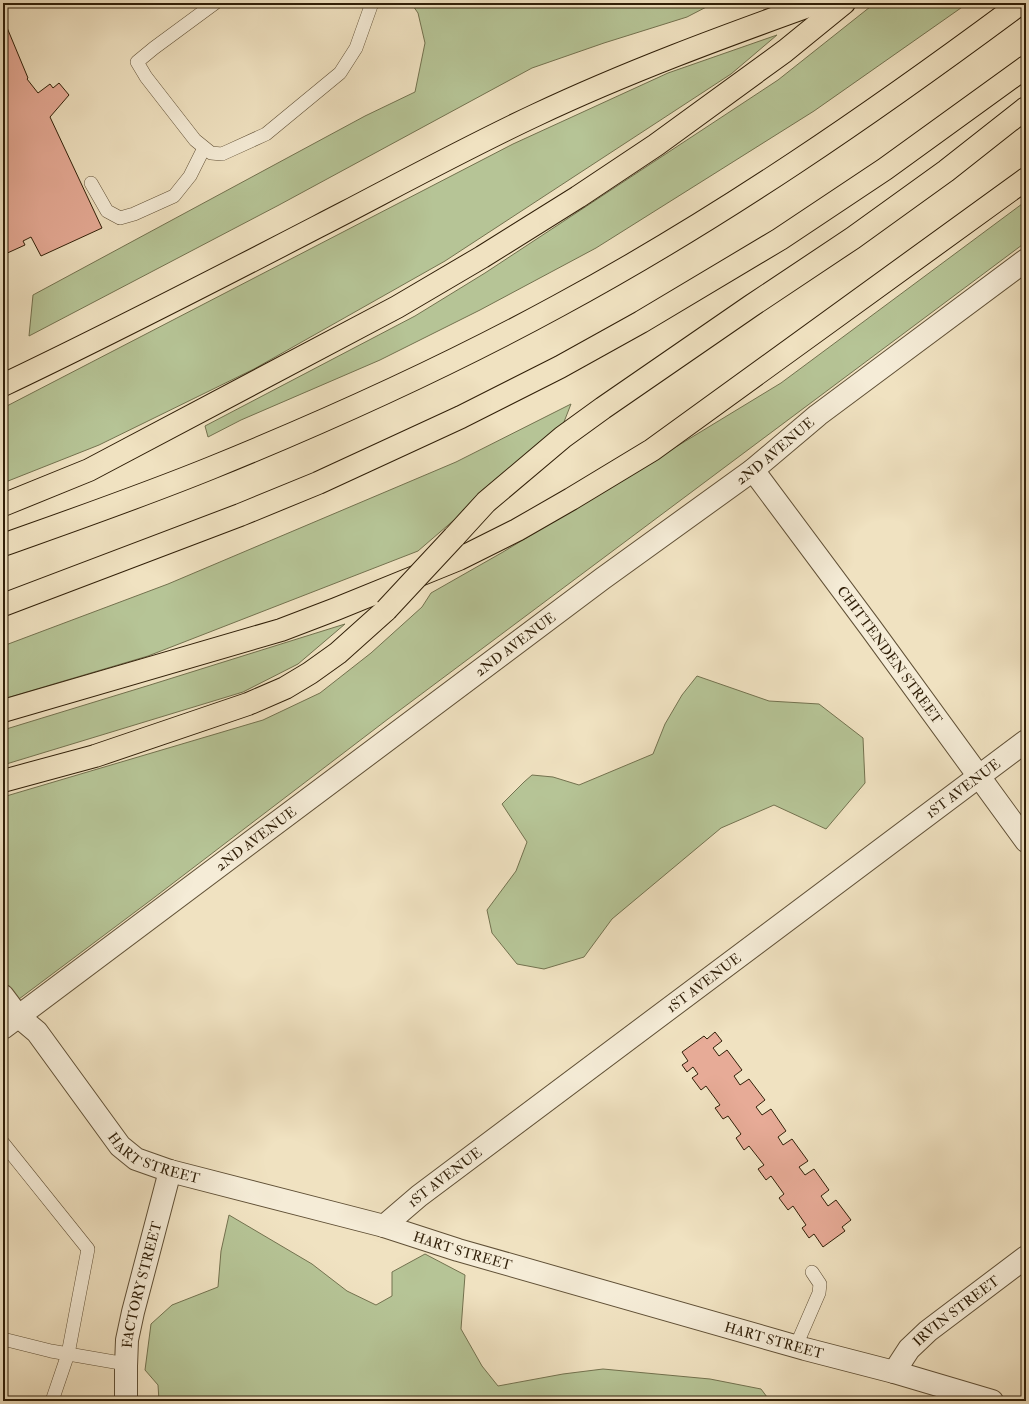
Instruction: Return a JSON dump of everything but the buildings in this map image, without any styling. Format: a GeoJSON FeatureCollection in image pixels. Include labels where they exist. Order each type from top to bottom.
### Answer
{"type":"FeatureCollection","features":[{"type":"Feature","properties":{"kind":"highway"},"geometry":{"type":"LineString","coordinates":[[3,385],[136,321],[453,156],[536,115],[634,72],[721,37],[817,3]]}},
{"type":"Feature","properties":{"kind":"highway"},"geometry":{"type":"LineString","coordinates":[[3,505],[89,470],[397,307],[482,257],[578,197],[656,145],[785,51],[844,3]]}},
{"type":"Feature","properties":{"kind":"highway"},"geometry":{"type":"LineString","coordinates":[[3,545],[125,502],[211,468],[355,407],[560,305],[634,263],[751,192],[838,135],[1020,3]]}},
{"type":"Feature","properties":{"kind":"highway"},"geometry":{"type":"LineString","coordinates":[[3,605],[233,518],[318,483],[461,417],[560,367],[641,322],[780,239],[885,169],[1026,67]]}},
{"type":"Feature","properties":{"kind":"highway"},"geometry":{"type":"LineString","coordinates":[[3,782],[95,756],[248,704],[285,688],[310,673],[338,653],[386,610],[486,502],[563,437],[707,336],[859,233],[946,171],[1026,108]]}},
{"type":"Feature","properties":{"kind":"highway"},"geometry":{"type":"LineString","coordinates":[[3,711],[281,630],[458,559],[516,530],[652,450],[1026,178]]}},
{"type":"Feature","properties":{"kind":"street","name":"2ND AVENUE"},"geometry":{"type":"LineString","coordinates":[[11,1022],[602,579],[753,470],[818,415],[1026,260]]}},
{"type":"Feature","properties":{"kind":"street","name":"CHITTENDEN STREET"},"geometry":{"type":"LineString","coordinates":[[753,470],[865,620],[1026,841]]}},
{"type":"Feature","properties":{"kind":"street","name":"1ST AVENUE"},"geometry":{"type":"LineString","coordinates":[[384,1226],[419,1196],[1026,741]]}},
{"type":"Feature","properties":{"kind":"street","name":"HART STREET"},"geometry":{"type":"LineString","coordinates":[[3,996],[11,1022],[37,1032],[120,1146],[136,1159],[170,1171],[384,1226],[458,1250],[796,1346],[894,1372],[992,1401]]}},
{"type":"Feature","properties":{"kind":"street","name":"FACTORY STREET"},"geometry":{"type":"LineString","coordinates":[[126,1401],[127,1340],[170,1171]]}},
{"type":"Feature","properties":{"kind":"street","name":"IRVIN STREET"},"geometry":{"type":"LineString","coordinates":[[894,1372],[909,1349],[928,1331],[1026,1258]]}},
{"type":"Feature","properties":{"kind":"lane"},"geometry":{"type":"LineString","coordinates":[[215,3],[137,62],[146,77],[195,140],[211,153],[222,154],[266,134],[340,73],[356,48],[372,3]]}},
{"type":"Feature","properties":{"kind":"lane"},"geometry":{"type":"LineString","coordinates":[[91,183],[107,211],[120,218],[134,214],[174,196],[190,176],[204,148]]}},
{"type":"Feature","properties":{"kind":"lane"},"geometry":{"type":"LineString","coordinates":[[3,1143],[88,1249],[68,1354],[52,1401]]}},
{"type":"Feature","properties":{"kind":"lane"},"geometry":{"type":"LineString","coordinates":[[796,1346],[819,1293],[820,1284],[812,1272]]}},
{"type":"Feature","properties":{"kind":"lane"},"geometry":{"type":"LineString","coordinates":[[3,1339],[51,1351],[126,1364]]}},
{"type":"Feature","properties":{"kind":"green space"},"geometry":{"type":"Polygon","coordinates":[[[411,3],[714,3],[687,17],[604,43],[532,68],[279,205],[29,336],[33,295],[365,116],[415,92],[425,43],[418,13],[411,3]]]}},
{"type":"Feature","properties":{"kind":"green space"},"geometry":{"type":"Polygon","coordinates":[[[875,3],[968,3],[814,111],[596,248],[480,310],[380,360],[241,420],[208,437],[205,426],[415,316],[485,273],[778,80],[875,3]]]}},
{"type":"Feature","properties":{"kind":"green space"},"geometry":{"type":"Polygon","coordinates":[[[777,35],[731,74],[445,261],[254,369],[99,445],[3,483],[3,408],[513,144],[668,73],[777,35]]]}},
{"type":"Feature","properties":{"kind":"green space"},"geometry":{"type":"Polygon","coordinates":[[[1026,201],[1026,242],[388,719],[3,1011],[3,797],[263,720],[320,693],[371,653],[422,607],[431,593],[503,552],[781,383],[1026,201]]]}},
{"type":"Feature","properties":{"kind":"green space"},"geometry":{"type":"Polygon","coordinates":[[[571,404],[562,427],[418,551],[148,656],[3,699],[3,646],[168,584],[456,462],[571,404]]]}},
{"type":"Feature","properties":{"kind":"green space"},"geometry":{"type":"Polygon","coordinates":[[[345,624],[298,664],[243,692],[3,765],[3,730],[345,624]]]}},
{"type":"Feature","properties":{"kind":"green space"},"geometry":{"type":"Polygon","coordinates":[[[697,676],[769,701],[819,704],[863,738],[865,783],[826,829],[774,805],[721,828],[612,919],[584,957],[544,969],[517,964],[492,933],[487,910],[516,871],[527,842],[502,804],[532,775],[553,777],[579,785],[653,754],[665,724],[682,695],[697,676]]]}},
{"type":"Feature","properties":{"kind":"green space"},"geometry":{"type":"Polygon","coordinates":[[[229,1215],[312,1264],[347,1291],[376,1305],[392,1296],[392,1272],[425,1254],[465,1275],[461,1329],[482,1366],[498,1386],[563,1374],[603,1369],[710,1379],[761,1389],[770,1401],[159,1401],[158,1385],[145,1370],[151,1324],[172,1305],[218,1287],[221,1251],[229,1215]]]}}]}
